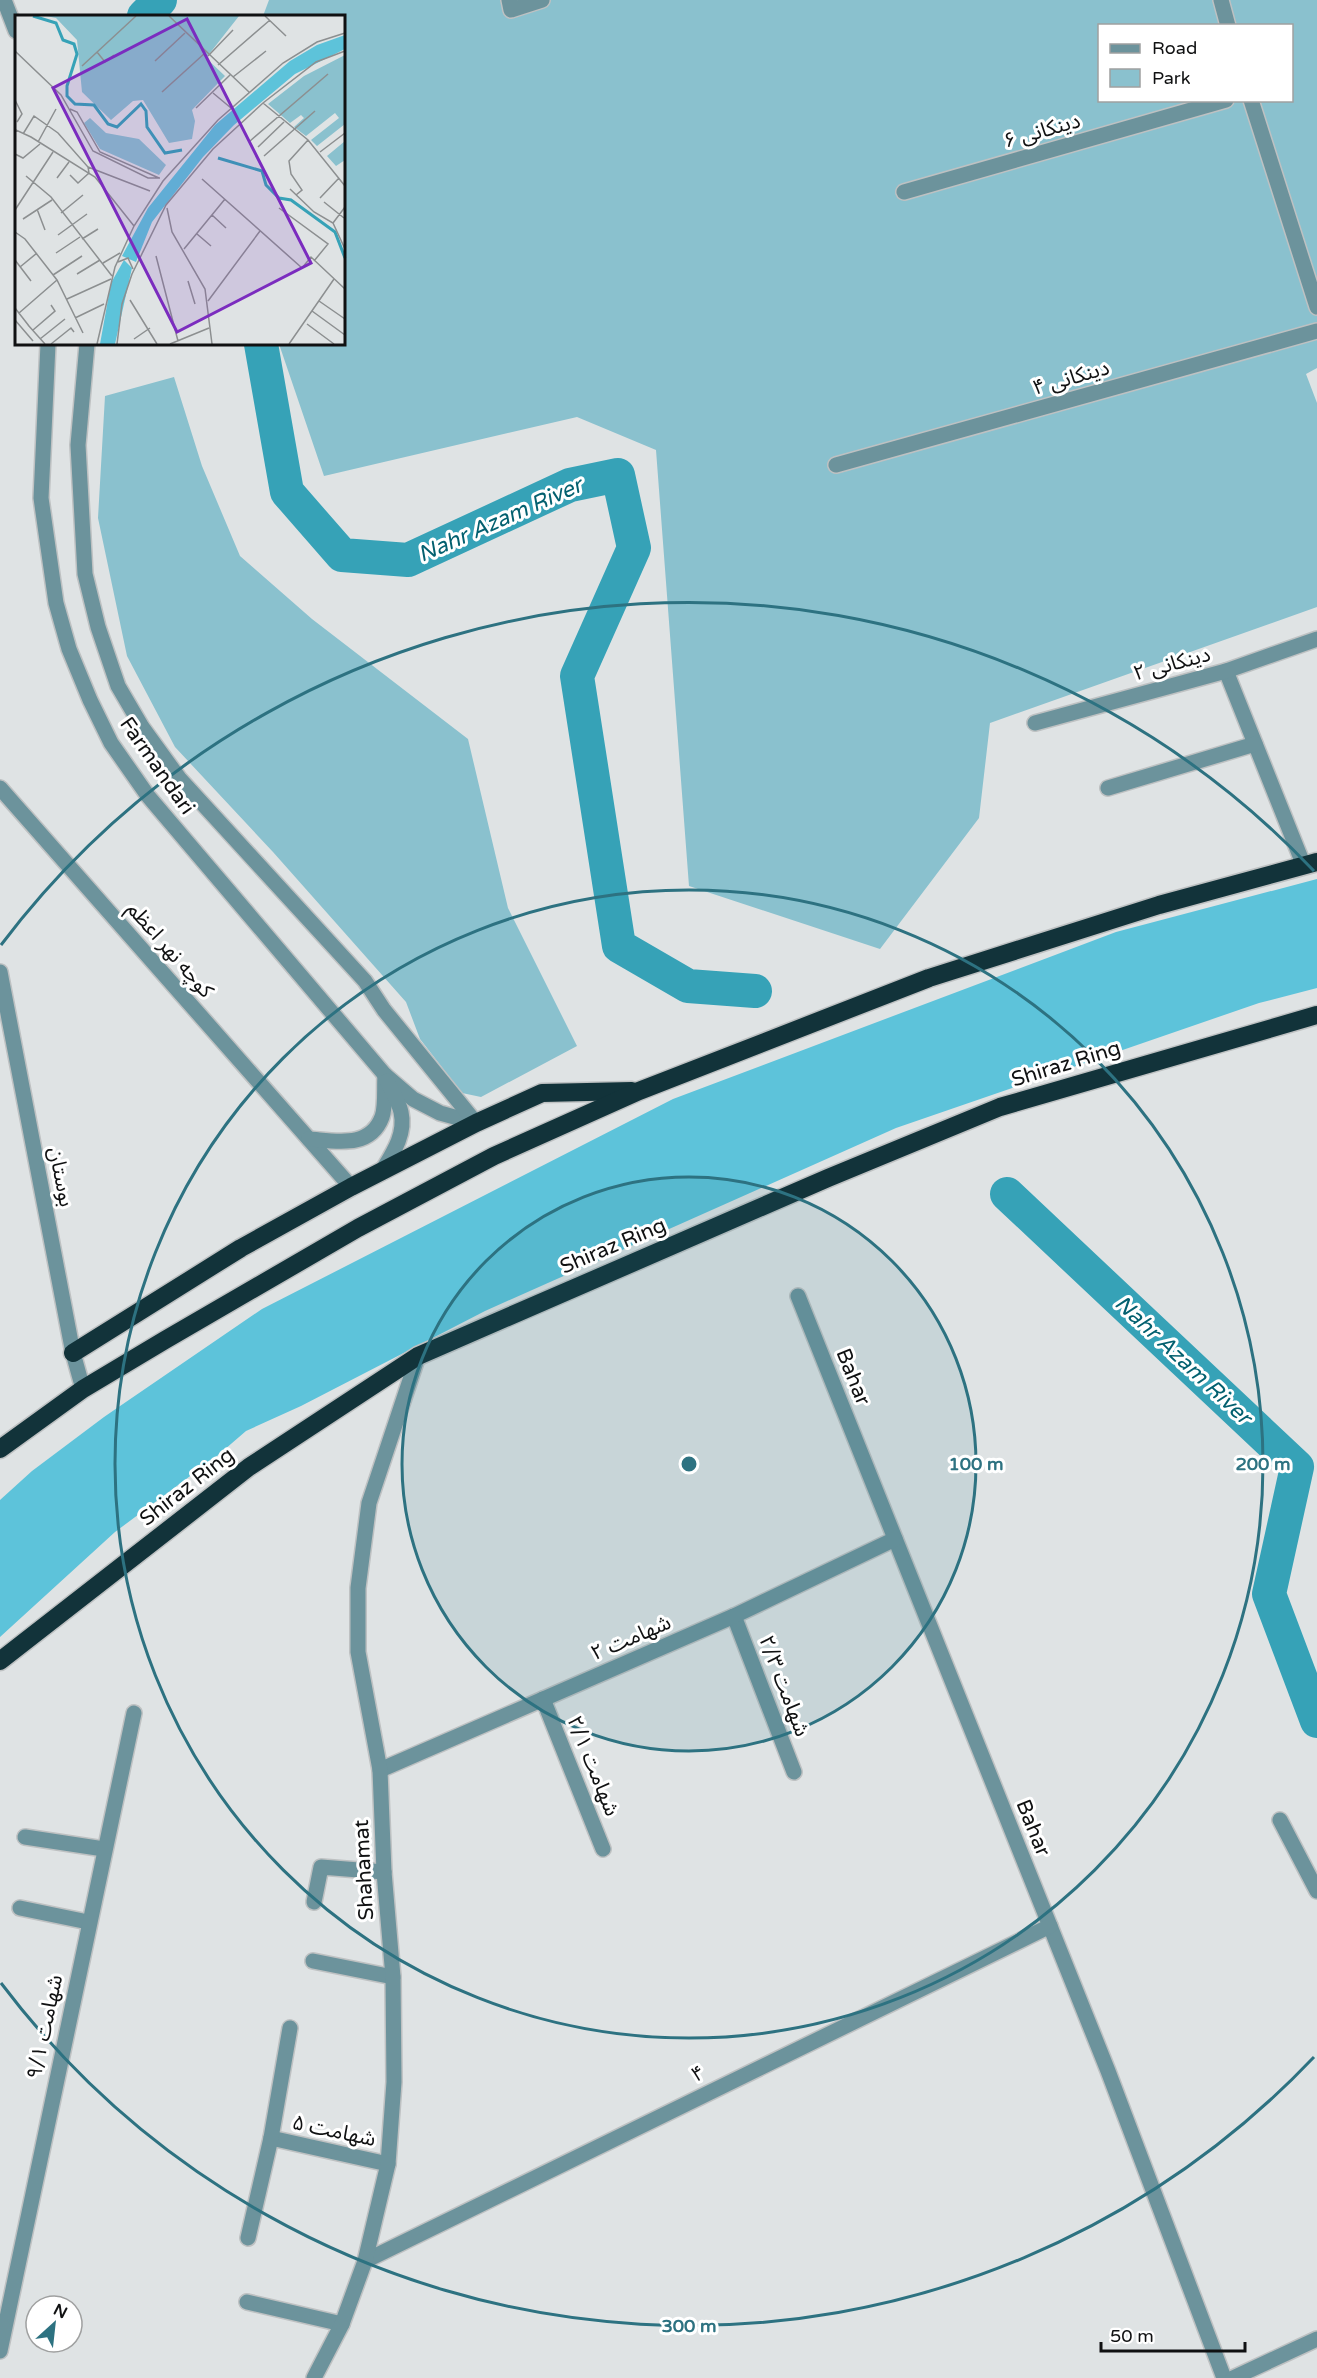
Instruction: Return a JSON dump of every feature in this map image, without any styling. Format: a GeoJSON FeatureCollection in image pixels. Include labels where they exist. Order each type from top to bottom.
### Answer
{"type":"FeatureCollection","features":[{"type":"Feature","properties":{"kind":"highway"},"geometry":{"type":"LineString","coordinates":[[0,1449],[83,1389],[358,1228],[494,1156],[639,1091],[929,978],[1159,905],[1310,864]]}},
{"type":"Feature","properties":{"kind":"highway","name":"Shiraz Ring"},"geometry":{"type":"LineString","coordinates":[[0,1661],[249,1467],[418,1356],[806,1187],[1000,1107],[1317,1015]]}},
{"type":"Feature","properties":{"kind":"highway"},"geometry":{"type":"LineString","coordinates":[[73,1353],[241,1248],[351,1187],[476,1123],[542,1093],[639,1091]]}},
{"type":"Feature","properties":{"kind":"street"},"geometry":{"type":"LineString","coordinates":[[4,0],[15,28]]}},
{"type":"Feature","properties":{"kind":"street"},"geometry":{"type":"LineString","coordinates":[[509,0],[511,10],[542,0]]}},
{"type":"Feature","properties":{"kind":"street"},"geometry":{"type":"LineString","coordinates":[[1221,0],[1227,24]]}},
{"type":"Feature","properties":{"kind":"street","name":"۶ دینکانی"},"geometry":{"type":"LineString","coordinates":[[904,192],[1219,102]]}},
{"type":"Feature","properties":{"kind":"street"},"geometry":{"type":"LineString","coordinates":[[1252,102],[1317,307]]}},
{"type":"Feature","properties":{"kind":"street","name":"۴ دینکانی"},"geometry":{"type":"LineString","coordinates":[[836,465],[1317,331]]}},
{"type":"Feature","properties":{"kind":"street","name":"Farmandari"},"geometry":{"type":"LineString","coordinates":[[48,345],[41,498],[56,603],[69,649],[111,743],[148,796],[385,1075],[413,1099],[440,1113],[476,1123]]}},
{"type":"Feature","properties":{"kind":"street"},"geometry":{"type":"LineString","coordinates":[[87,345],[78,445],[85,574],[98,627],[118,686],[142,727],[179,778],[365,981],[384,1010],[476,1123]]}},
{"type":"Feature","properties":{"kind":"street","name":"۲ دینکانی"},"geometry":{"type":"LineString","coordinates":[[1035,723],[1226,671],[1317,639]]}},
{"type":"Feature","properties":{"kind":"street"},"geometry":{"type":"LineString","coordinates":[[1226,671],[1255,744],[1310,864]]}},
{"type":"Feature","properties":{"kind":"street"},"geometry":{"type":"LineString","coordinates":[[1108,788],[1255,744]]}},
{"type":"Feature","properties":{"kind":"street","name":"کوچه نهر اعظم"},"geometry":{"type":"LineString","coordinates":[[0,788],[351,1187]]}},
{"type":"Feature","properties":{"kind":"street","name":"بوستان"},"geometry":{"type":"LineString","coordinates":[[0,972],[73,1353],[83,1389]]}},
{"type":"Feature","properties":{"kind":"street"},"geometry":{"type":"LineString","coordinates":[[309,1139],[353,1143],[371,1134],[382,1116],[385,1075]]}},
{"type":"Feature","properties":{"kind":"street","name":"Farmandari"},"geometry":{"type":"LineString","coordinates":[[382,1171],[397,1146],[401,1129],[401,1112],[385,1075]]}},
{"type":"Feature","properties":{"kind":"street","name":"Bahar"},"geometry":{"type":"LineString","coordinates":[[798,1296],[1108,2071],[1224,2378]]}},
{"type":"Feature","properties":{"kind":"street","name":"Shahamat"},"geometry":{"type":"LineString","coordinates":[[314,2378],[342,2324],[365,2260],[388,2164],[394,2082],[393,1977],[384,1872],[380,1770],[358,1652],[358,1588],[369,1503],[418,1356]]}},
{"type":"Feature","properties":{"kind":"street","name":"۲ شهامت"},"geometry":{"type":"LineString","coordinates":[[380,1770],[734,1616],[896,1539]]}},
{"type":"Feature","properties":{"kind":"street","name":"۲/۳ شهامت"},"geometry":{"type":"LineString","coordinates":[[734,1616],[794,1772]]}},
{"type":"Feature","properties":{"kind":"street","name":"۲/۱ شهامت"},"geometry":{"type":"LineString","coordinates":[[543,1699],[603,1850]]}},
{"type":"Feature","properties":{"kind":"street","name":"۹/۱ شهامت"},"geometry":{"type":"LineString","coordinates":[[0,2350],[19,2267],[42,2141],[88,1922],[134,1713]]}},
{"type":"Feature","properties":{"kind":"street"},"geometry":{"type":"LineString","coordinates":[[1280,1820],[1317,1891]]}},
{"type":"Feature","properties":{"kind":"street"},"geometry":{"type":"LineString","coordinates":[[25,1837],[104,1849]]}},
{"type":"Feature","properties":{"kind":"street"},"geometry":{"type":"LineString","coordinates":[[314,1902],[321,1867],[384,1872]]}},
{"type":"Feature","properties":{"kind":"street"},"geometry":{"type":"LineString","coordinates":[[20,1908],[88,1922]]}},
{"type":"Feature","properties":{"kind":"street","name":"۴"},"geometry":{"type":"LineString","coordinates":[[365,2260],[1050,1926]]}},
{"type":"Feature","properties":{"kind":"street"},"geometry":{"type":"LineString","coordinates":[[313,1961],[393,1977]]}},
{"type":"Feature","properties":{"kind":"street"},"geometry":{"type":"LineString","coordinates":[[248,2238],[271,2138],[290,2028]]}},
{"type":"Feature","properties":{"kind":"street","name":"۵ شهامت"},"geometry":{"type":"LineString","coordinates":[[271,2138],[388,2164]]}},
{"type":"Feature","properties":{"kind":"street"},"geometry":{"type":"LineString","coordinates":[[247,2302],[342,2324]]}},
{"type":"Feature","properties":{"kind":"street"},"geometry":{"type":"LineString","coordinates":[[1233,2378],[1317,2339]]}},
{"type":"Feature","properties":{"kind":"green space"},"geometry":{"type":"Polygon","coordinates":[[[269,0],[1317,0],[1317,368],[1306,374],[1317,403],[1317,607],[990,723],[979,818],[880,949],[689,886],[656,450],[577,417],[324,476],[279,345],[345,345],[345,15],[263,15],[269,0]]]}},
{"type":"Feature","properties":{"kind":"green space"},"geometry":{"type":"Polygon","coordinates":[[[174,377],[202,466],[240,556],[312,619],[468,739],[508,908],[577,1046],[481,1097],[462,1093],[420,1039],[406,1002],[273,852],[175,747],[127,656],[98,518],[105,396],[174,377]]]}},
{"type":"Feature","properties":{"kind":"shaded area"},"geometry":{"type":"Polygon","coordinates":[[[1317,879],[1317,988],[1259,1003],[896,1128],[485,1311],[301,1406],[246,1431],[217,1456],[115,1532],[0,1637],[0,1500],[32,1471],[104,1417],[262,1309],[673,1099],[1116,932],[1317,879]]]}},
{"type":"Feature","properties":{"kind":"waterway","name":"Nahr Azam River"},"geometry":{"type":"LineString","coordinates":[[145,15],[160,0]]}},
{"type":"Feature","properties":{"kind":"waterway","name":"Nahr Azam River"},"geometry":{"type":"LineString","coordinates":[[261,345],[287,492],[342,555],[408,560],[570,485],[618,475],[634,548],[577,676],[619,946],[688,986],[755,991]]}},
{"type":"Feature","properties":{"kind":"waterway","name":"Nahr Azam River"},"geometry":{"type":"LineString","coordinates":[[1007,1194],[1297,1467],[1269,1594],[1317,1721]]}}]}
